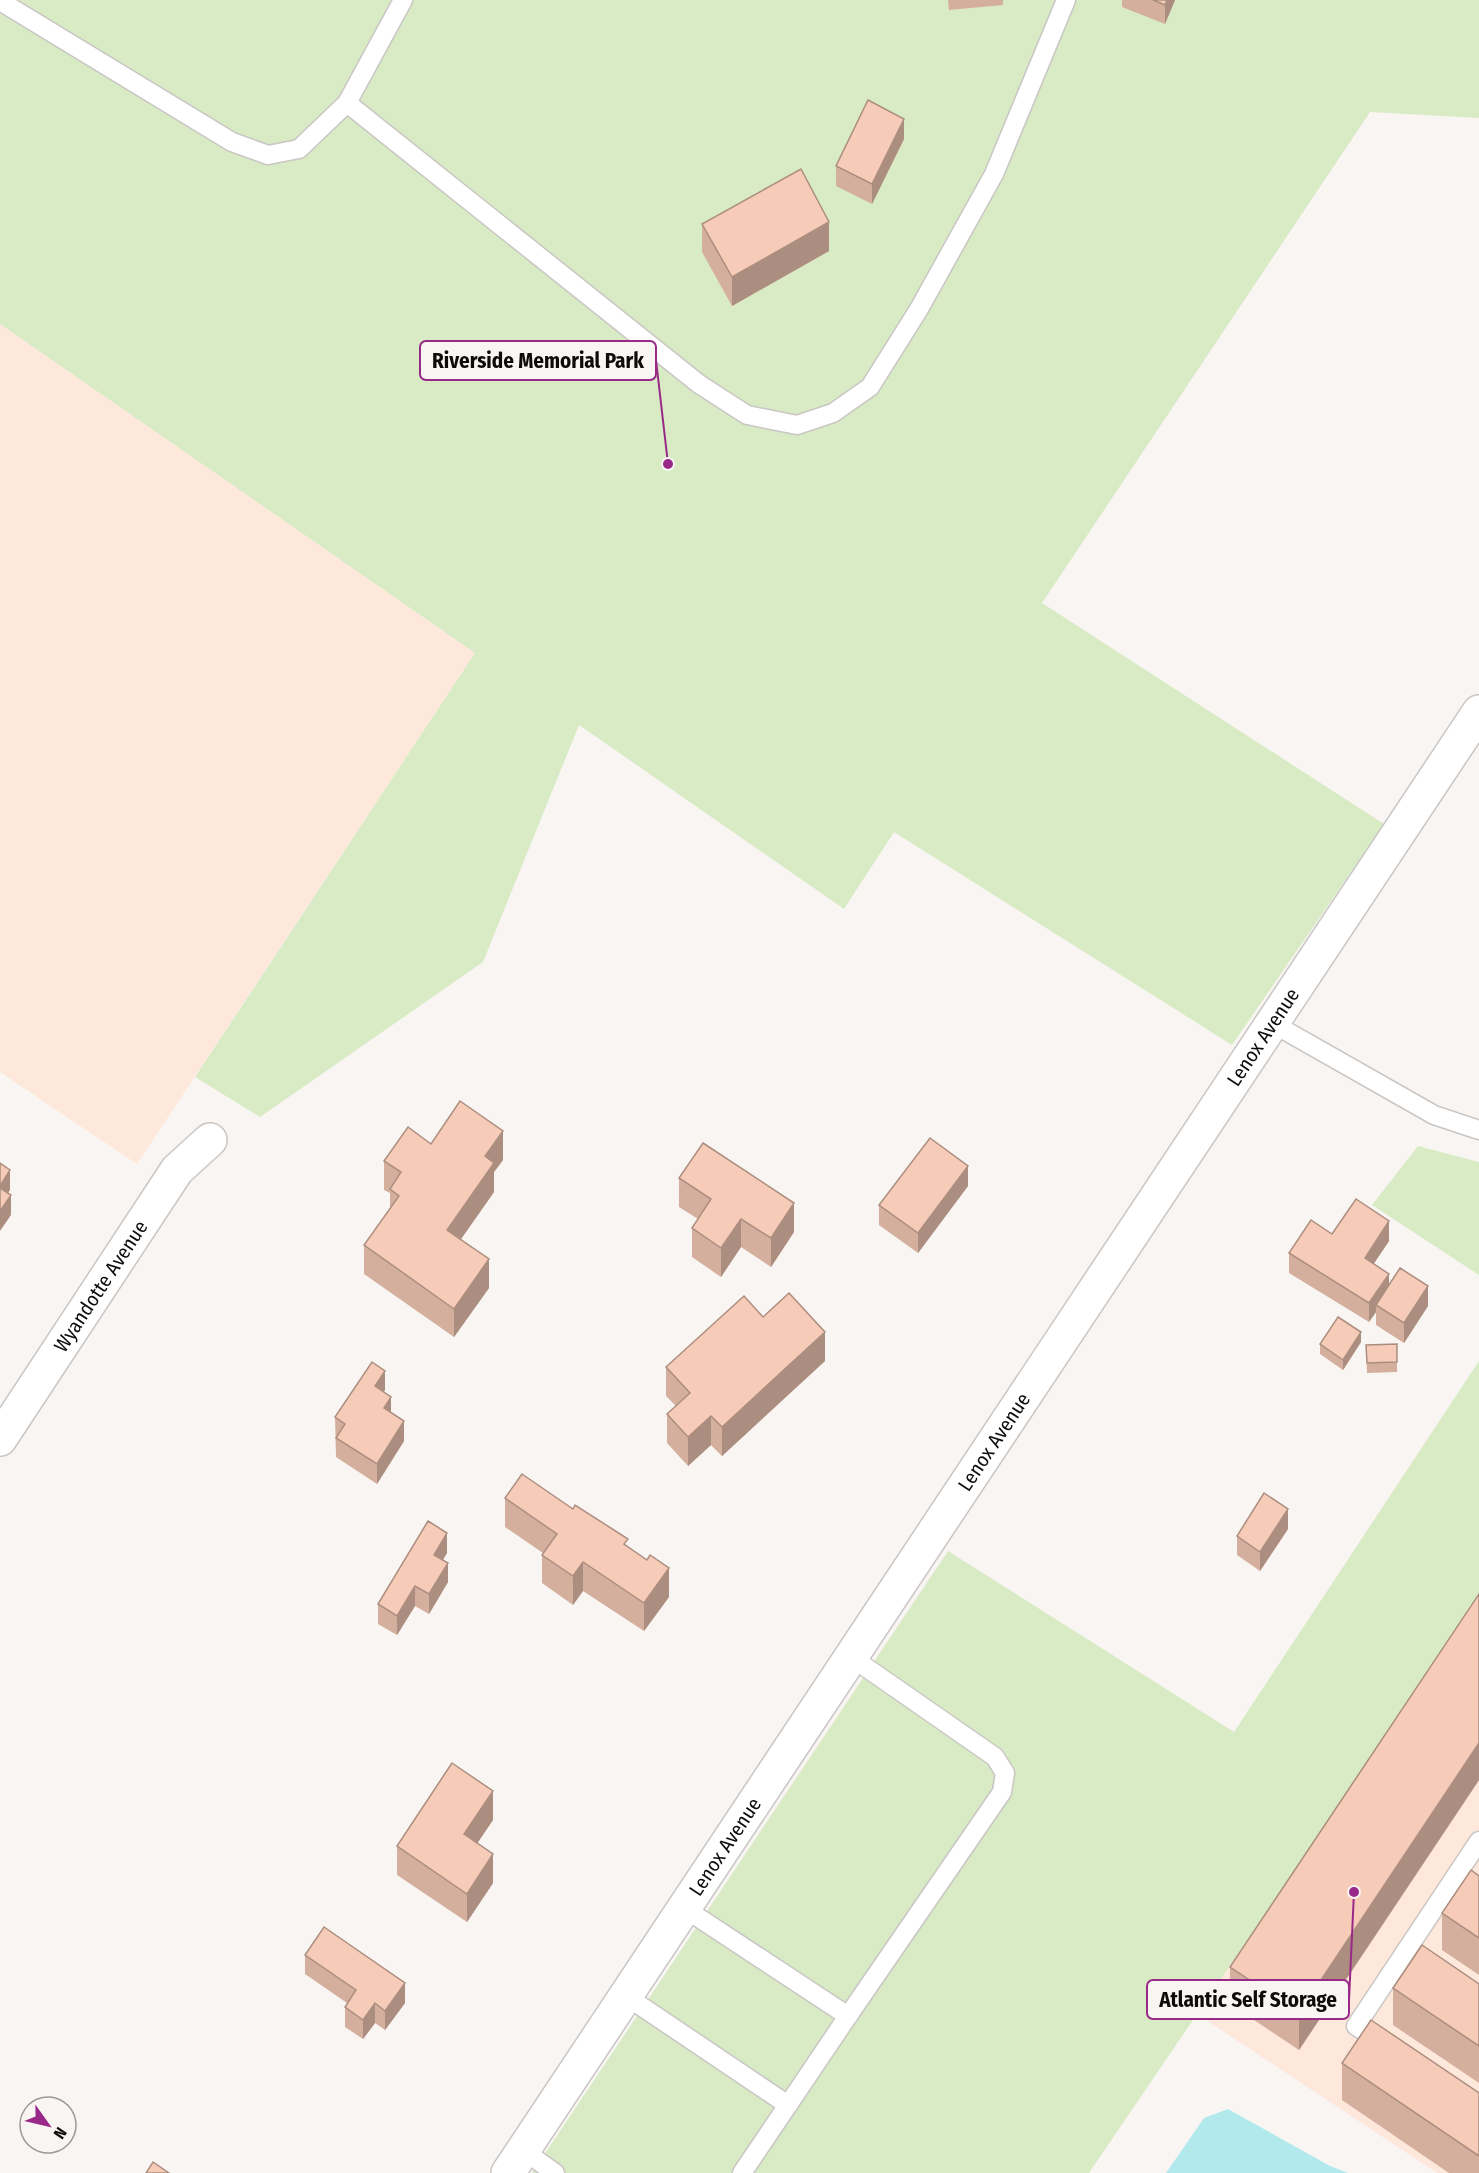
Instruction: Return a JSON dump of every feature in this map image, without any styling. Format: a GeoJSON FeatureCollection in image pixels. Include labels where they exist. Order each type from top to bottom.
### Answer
{"type":"FeatureCollection","features":[{"type":"Feature","properties":{"kind":"street","name":"Lenox Avenue"},"geometry":{"type":"LineString","coordinates":[[516,2162],[1479,712]]}},
{"type":"Feature","properties":{"kind":"street","name":"Wyandotte Avenue"},"geometry":{"type":"LineString","coordinates":[[0,1439],[177,1170],[210,1140]]}},
{"type":"Feature","properties":{"kind":"lane"},"geometry":{"type":"LineString","coordinates":[[0,1],[232,142],[268,155],[299,149],[347,103],[403,0]]}},
{"type":"Feature","properties":{"kind":"lane"},"geometry":{"type":"LineString","coordinates":[[347,103],[699,384],[747,415],[797,425],[834,413],[870,387],[913,319],[994,174],[1066,0]]}},
{"type":"Feature","properties":{"kind":"lane"},"geometry":{"type":"LineString","coordinates":[[1272,1023],[1434,1115],[1479,1130]]}},
{"type":"Feature","properties":{"kind":"lane"},"geometry":{"type":"LineString","coordinates":[[742,2173],[1002,1792],[1005,1773],[995,1757],[851,1657]]}},
{"type":"Feature","properties":{"kind":"lane"},"geometry":{"type":"LineString","coordinates":[[1394,2050],[1356,2026],[1408,1948],[1464,1880],[1479,1841]]}},
{"type":"Feature","properties":{"kind":"lane"},"geometry":{"type":"LineString","coordinates":[[684,1908],[848,2016]]}},
{"type":"Feature","properties":{"kind":"lane"},"geometry":{"type":"LineString","coordinates":[[1408,1948],[1426,1960]]}},
{"type":"Feature","properties":{"kind":"lane"},"geometry":{"type":"LineString","coordinates":[[626,1996],[788,2105]]}},
{"type":"Feature","properties":{"kind":"lane"},"geometry":{"type":"LineString","coordinates":[[516,2162],[555,2173]]}},
{"type":"Feature","properties":{"kind":"shaded area"},"geometry":{"type":"Polygon","coordinates":[[[0,324],[475,653],[137,1164],[0,1072],[0,324]]]}},
{"type":"Feature","properties":{"kind":"shaded area"},"geometry":{"type":"Polygon","coordinates":[[[1479,1599],[1479,2173],[1437,2173],[1197,2014],[1479,1599]]]}},
{"type":"Feature","properties":{"kind":"green space"},"geometry":{"type":"Polygon","coordinates":[[[0,0],[1479,0],[1479,118],[1370,112],[1042,603],[1384,824],[1232,1045],[894,832],[844,909],[579,725],[483,962],[260,1117],[195,1077],[475,653],[0,324],[0,0]]]}},
{"type":"Feature","properties":{"kind":"green space"},"geometry":{"type":"Polygon","coordinates":[[[1418,1146],[1479,1162],[1479,1275],[1372,1205],[1418,1146]]]}},
{"type":"Feature","properties":{"kind":"green space"},"geometry":{"type":"Polygon","coordinates":[[[1479,1361],[1479,1599],[1089,2173],[532,2173],[948,1551],[1234,1732],[1479,1361]]]}},
{"type":"Feature","properties":{"kind":"water"},"geometry":{"type":"Polygon","coordinates":[[[1228,2109],[1330,2166],[1348,2173],[1166,2173],[1204,2118],[1228,2109]]]}},
{"type":"Feature","properties":{"kind":"building"},"geometry":{"type":"Polygon","coordinates":[[[1153,0],[1167,0],[1165,5],[1153,0]]]}},
{"type":"Feature","properties":{"kind":"building"},"geometry":{"type":"Polygon","coordinates":[[[868,100],[904,119],[872,184],[836,166],[868,100]]]}},
{"type":"Feature","properties":{"kind":"building"},"geometry":{"type":"Polygon","coordinates":[[[801,169],[829,222],[732,277],[702,224],[801,169]]]}},
{"type":"Feature","properties":{"kind":"building"},"geometry":{"type":"Polygon","coordinates":[[[460,1101],[503,1131],[485,1156],[494,1163],[447,1230],[489,1259],[454,1309],[364,1245],[399,1196],[390,1189],[401,1172],[384,1161],[408,1127],[431,1144],[460,1101]]]}},
{"type":"Feature","properties":{"kind":"building"},"geometry":{"type":"Polygon","coordinates":[[[930,1138],[968,1166],[918,1233],[879,1205],[930,1138]]]}},
{"type":"Feature","properties":{"kind":"building"},"geometry":{"type":"Polygon","coordinates":[[[703,1143],[794,1203],[771,1238],[741,1219],[721,1248],[692,1228],[711,1199],[679,1178],[703,1143]]]}},
{"type":"Feature","properties":{"kind":"building"},"geometry":{"type":"Polygon","coordinates":[[[0,1163],[10,1170],[0,1186],[0,1163]]]}},
{"type":"Feature","properties":{"kind":"building"},"geometry":{"type":"Polygon","coordinates":[[[0,1188],[11,1195],[0,1211],[0,1188]]]}},
{"type":"Feature","properties":{"kind":"building"},"geometry":{"type":"Polygon","coordinates":[[[1356,1199],[1389,1221],[1365,1258],[1389,1274],[1369,1303],[1289,1253],[1311,1220],[1332,1234],[1356,1199]]]}},
{"type":"Feature","properties":{"kind":"building"},"geometry":{"type":"Polygon","coordinates":[[[1400,1268],[1428,1286],[1404,1323],[1376,1305],[1400,1268]]]}},
{"type":"Feature","properties":{"kind":"building"},"geometry":{"type":"Polygon","coordinates":[[[789,1293],[825,1332],[722,1427],[711,1416],[688,1437],[667,1414],[690,1393],[666,1367],[744,1296],[763,1317],[789,1293]]]}},
{"type":"Feature","properties":{"kind":"building"},"geometry":{"type":"Polygon","coordinates":[[[1338,1317],[1361,1332],[1343,1360],[1320,1344],[1338,1317]]]}},
{"type":"Feature","properties":{"kind":"building"},"geometry":{"type":"Polygon","coordinates":[[[1397,1344],[1397,1362],[1367,1363],[1366,1345],[1397,1344]]]}},
{"type":"Feature","properties":{"kind":"building"},"geometry":{"type":"Polygon","coordinates":[[[372,1362],[385,1371],[375,1386],[391,1397],[384,1408],[404,1421],[377,1464],[336,1438],[345,1424],[335,1417],[372,1362]]]}},
{"type":"Feature","properties":{"kind":"building"},"geometry":{"type":"Polygon","coordinates":[[[522,1474],[573,1509],[575,1505],[628,1539],[624,1544],[647,1560],[650,1555],[669,1568],[644,1603],[583,1562],[573,1576],[542,1555],[557,1534],[505,1498],[522,1474]]]}},
{"type":"Feature","properties":{"kind":"building"},"geometry":{"type":"Polygon","coordinates":[[[1264,1493],[1288,1509],[1260,1552],[1237,1536],[1264,1493]]]}},
{"type":"Feature","properties":{"kind":"building"},"geometry":{"type":"Polygon","coordinates":[[[428,1521],[447,1533],[434,1555],[448,1563],[429,1594],[415,1586],[397,1616],[378,1604],[428,1521]]]}},
{"type":"Feature","properties":{"kind":"building"},"geometry":{"type":"Polygon","coordinates":[[[1479,1594],[1479,1743],[1299,2013],[1230,1967],[1479,1594]]]}},
{"type":"Feature","properties":{"kind":"building"},"geometry":{"type":"Polygon","coordinates":[[[452,1763],[493,1791],[464,1834],[493,1854],[467,1894],[397,1846],[452,1763]]]}},
{"type":"Feature","properties":{"kind":"building"},"geometry":{"type":"Polygon","coordinates":[[[1471,1870],[1479,1876],[1479,1938],[1442,1913],[1471,1870]]]}},
{"type":"Feature","properties":{"kind":"building"},"geometry":{"type":"Polygon","coordinates":[[[324,1927],[405,1983],[385,2011],[375,2003],[363,2020],[345,2007],[356,1990],[305,1955],[324,1927]]]}},
{"type":"Feature","properties":{"kind":"building"},"geometry":{"type":"Polygon","coordinates":[[[1422,1945],[1479,1984],[1479,2046],[1393,1988],[1422,1945]]]}},
{"type":"Feature","properties":{"kind":"building"},"geometry":{"type":"Polygon","coordinates":[[[1371,2020],[1479,2093],[1479,2156],[1342,2063],[1371,2020]]]}},
{"type":"Feature","properties":{"kind":"building"},"geometry":{"type":"Polygon","coordinates":[[[153,2162],[169,2173],[146,2173],[153,2162]]]}},
{"type":"Feature","properties":{"kind":"place","name":"Riverside Memorial Park"},"geometry":{"type":"Point","coordinates":[668,464]}},
{"type":"Feature","properties":{"kind":"place","name":"Atlantic Self Storage"},"geometry":{"type":"Point","coordinates":[1354,1892]}}]}
